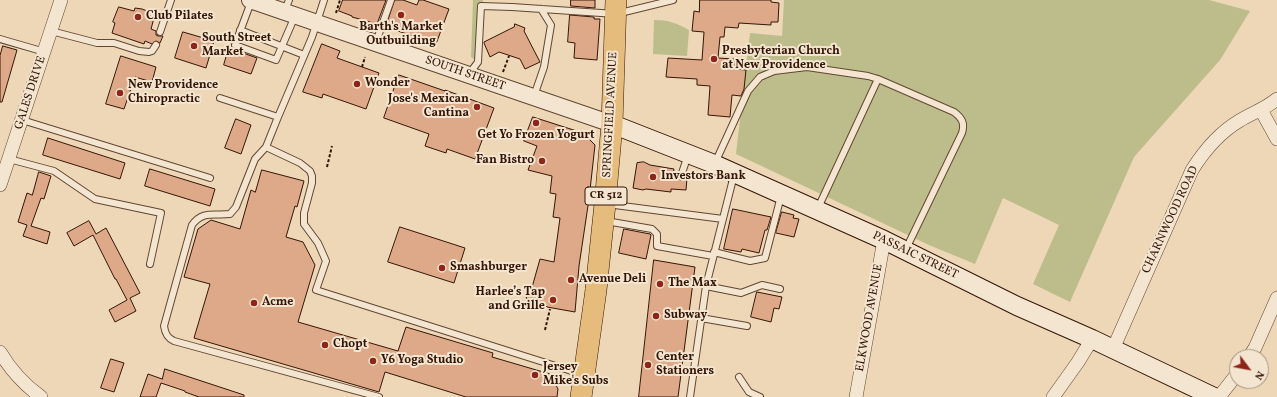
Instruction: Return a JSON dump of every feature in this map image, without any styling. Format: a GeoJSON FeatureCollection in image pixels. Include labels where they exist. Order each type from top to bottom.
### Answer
{"type":"FeatureCollection","features":[{"type":"Feature","properties":{"kind":"main road","name":"SPRINGFIELD AVENUE"},"geometry":{"type":"LineString","coordinates":[[582,397],[596,290],[612,124],[616,7]]}},
{"type":"Feature","properties":{"kind":"main road","name":"PASSAIC STREET"},"geometry":{"type":"LineString","coordinates":[[612,124],[686,161],[714,164],[884,240],[1017,306],[1113,349],[1214,397]]}},
{"type":"Feature","properties":{"kind":"street","name":"GALES DRIVE"},"geometry":{"type":"LineString","coordinates":[[0,185],[61,0]]}},
{"type":"Feature","properties":{"kind":"street","name":"SOUTH STREET"},"geometry":{"type":"LineString","coordinates":[[251,0],[289,9],[316,22],[612,124]]}},
{"type":"Feature","properties":{"kind":"street","name":"CHARNWOOD ROAD"},"geometry":{"type":"LineString","coordinates":[[1113,349],[1192,170],[1213,143],[1228,129],[1277,99]]}},
{"type":"Feature","properties":{"kind":"street"},"geometry":{"type":"LineString","coordinates":[[1261,110],[1277,139]]}},
{"type":"Feature","properties":{"kind":"street","name":"ELKWOOD AVENUE"},"geometry":{"type":"LineString","coordinates":[[856,397],[884,240]]}},
{"type":"Feature","properties":{"kind":"street"},"geometry":{"type":"LineString","coordinates":[[1254,349],[1277,298]]}},
{"type":"Feature","properties":{"kind":"street"},"geometry":{"type":"LineString","coordinates":[[1053,397],[1092,340]]}},
{"type":"Feature","properties":{"kind":"street"},"geometry":{"type":"LineString","coordinates":[[0,352],[12,369],[41,397]]}},
{"type":"Feature","properties":{"kind":"street"},"geometry":{"type":"LineString","coordinates":[[1219,397],[1229,384]]}},
{"type":"Feature","properties":{"kind":"lane"},"geometry":{"type":"LineString","coordinates":[[160,32],[171,0]]}},
{"type":"Feature","properties":{"kind":"lane"},"geometry":{"type":"LineString","coordinates":[[251,0],[235,45],[276,60],[282,46],[289,9]]}},
{"type":"Feature","properties":{"kind":"lane"},"geometry":{"type":"LineString","coordinates":[[324,0],[312,37],[266,147],[255,159],[236,207],[230,214],[221,215],[212,213],[202,216],[192,225],[164,326],[166,335],[174,341],[379,397]]}},
{"type":"Feature","properties":{"kind":"lane"},"geometry":{"type":"LineString","coordinates":[[375,43],[391,0]]}},
{"type":"Feature","properties":{"kind":"lane"},"geometry":{"type":"LineString","coordinates":[[468,75],[478,62],[482,6],[541,9],[616,7],[674,0]]}},
{"type":"Feature","properties":{"kind":"lane"},"geometry":{"type":"LineString","coordinates":[[534,97],[544,67],[550,24],[541,9]]}},
{"type":"Feature","properties":{"kind":"lane"},"geometry":{"type":"LineString","coordinates":[[240,30],[304,55]]}},
{"type":"Feature","properties":{"kind":"lane"},"geometry":{"type":"LineString","coordinates":[[51,31],[97,43],[114,43],[139,51],[152,51],[156,45]]}},
{"type":"Feature","properties":{"kind":"lane"},"geometry":{"type":"LineString","coordinates":[[0,39],[45,52]]}},
{"type":"Feature","properties":{"kind":"lane"},"geometry":{"type":"LineString","coordinates":[[714,164],[748,91],[760,77],[774,71],[806,67],[862,75],[878,79],[954,112],[960,116],[963,122],[964,127],[962,133],[905,250]]}},
{"type":"Feature","properties":{"kind":"lane"},"geometry":{"type":"LineString","coordinates":[[817,210],[878,79]]}},
{"type":"Feature","properties":{"kind":"lane"},"geometry":{"type":"LineString","coordinates":[[220,98],[278,117]]}},
{"type":"Feature","properties":{"kind":"lane"},"geometry":{"type":"LineString","coordinates":[[22,120],[210,178]]}},
{"type":"Feature","properties":{"kind":"lane"},"geometry":{"type":"LineString","coordinates":[[266,147],[300,163],[310,171],[312,176],[312,183],[304,213],[304,224],[322,249],[326,261],[316,290],[584,375]]}},
{"type":"Feature","properties":{"kind":"lane"},"geometry":{"type":"LineString","coordinates":[[9,159],[54,171],[95,199],[161,213],[150,264]]}},
{"type":"Feature","properties":{"kind":"lane"},"geometry":{"type":"LineString","coordinates":[[681,176],[686,161]]}},
{"type":"Feature","properties":{"kind":"lane"},"geometry":{"type":"LineString","coordinates":[[690,397],[706,286],[735,173]]}},
{"type":"Feature","properties":{"kind":"lane"},"geometry":{"type":"LineString","coordinates":[[604,212],[652,229],[657,234],[657,246],[750,261],[765,258],[782,194]]}},
{"type":"Feature","properties":{"kind":"lane"},"geometry":{"type":"LineString","coordinates":[[604,212],[723,219]]}},
{"type":"Feature","properties":{"kind":"lane"},"geometry":{"type":"LineString","coordinates":[[706,286],[741,293],[762,285],[780,289]]}},
{"type":"Feature","properties":{"kind":"lane"},"geometry":{"type":"LineString","coordinates":[[701,318],[747,326]]}},
{"type":"Feature","properties":{"kind":"lane"},"geometry":{"type":"LineString","coordinates":[[739,377],[749,392],[760,397]]}},
{"type":"Feature","properties":{"kind":"path"},"geometry":{"type":"LineString","coordinates":[[336,13],[340,0]]}},
{"type":"Feature","properties":{"kind":"path"},"geometry":{"type":"LineString","coordinates":[[362,67],[365,56]]}},
{"type":"Feature","properties":{"kind":"path"},"geometry":{"type":"LineString","coordinates":[[503,72],[509,56]]}},
{"type":"Feature","properties":{"kind":"path"},"geometry":{"type":"LineString","coordinates":[[328,167],[332,146]]}},
{"type":"Feature","properties":{"kind":"path"},"geometry":{"type":"LineString","coordinates":[[545,330],[550,309]]}},
{"type":"Feature","properties":{"kind":"green space"},"geometry":{"type":"Polygon","coordinates":[[[473,0],[483,0],[478,62],[471,57],[473,0]]]}},
{"type":"Feature","properties":{"kind":"green space"},"geometry":{"type":"Polygon","coordinates":[[[784,0],[1209,0],[1250,11],[1220,60],[1134,157],[1070,302],[1033,284],[1059,225],[1003,198],[975,264],[929,245],[736,154],[750,33],[782,36],[784,0]]]}},
{"type":"Feature","properties":{"kind":"green space"},"geometry":{"type":"Polygon","coordinates":[[[654,20],[672,22],[689,30],[687,56],[653,54],[654,20]]]}},
{"type":"Feature","properties":{"kind":"building"},"geometry":{"type":"Polygon","coordinates":[[[343,0],[386,0],[377,24],[352,17],[339,11],[343,0]]]}},
{"type":"Feature","properties":{"kind":"building"},"geometry":{"type":"Polygon","coordinates":[[[395,0],[403,0],[417,5],[419,0],[423,0],[449,9],[436,44],[386,27],[395,0]]]}},
{"type":"Feature","properties":{"kind":"building"},"geometry":{"type":"Polygon","coordinates":[[[571,0],[595,0],[595,8],[571,6],[571,0]]]}},
{"type":"Feature","properties":{"kind":"building","name":"Presbyterian Church at New Providence"},"geometry":{"type":"Polygon","coordinates":[[[700,0],[771,0],[771,2],[779,3],[778,22],[771,22],[771,25],[739,23],[738,28],[725,27],[724,37],[720,37],[718,58],[735,59],[735,69],[746,70],[744,89],[741,96],[732,95],[730,117],[708,115],[710,86],[697,85],[697,79],[666,77],[668,58],[702,60],[704,32],[692,31],[694,11],[699,12],[700,0]]]}},
{"type":"Feature","properties":{"kind":"building"},"geometry":{"type":"Polygon","coordinates":[[[119,7],[134,11],[135,8],[147,11],[151,17],[154,18],[151,29],[156,31],[156,35],[163,36],[160,43],[156,41],[152,44],[145,41],[144,44],[112,33],[115,23],[113,22],[119,7]]]}},
{"type":"Feature","properties":{"kind":"building"},"geometry":{"type":"Polygon","coordinates":[[[570,15],[600,19],[597,60],[574,58],[575,43],[568,42],[570,15]]]}},
{"type":"Feature","properties":{"kind":"building"},"geometry":{"type":"Polygon","coordinates":[[[515,24],[525,28],[524,31],[540,62],[525,69],[520,59],[499,52],[490,57],[484,43],[514,27],[515,24]]]}},
{"type":"Feature","properties":{"kind":"building"},"geometry":{"type":"Polygon","coordinates":[[[183,32],[214,41],[206,68],[175,58],[183,32]]]}},
{"type":"Feature","properties":{"kind":"building"},"geometry":{"type":"Polygon","coordinates":[[[322,44],[340,51],[337,58],[379,73],[366,109],[323,94],[322,98],[303,92],[322,44]]]}},
{"type":"Feature","properties":{"kind":"building"},"geometry":{"type":"Polygon","coordinates":[[[3,46],[17,50],[2,102],[0,102],[0,56],[3,46]]]}},
{"type":"Feature","properties":{"kind":"building"},"geometry":{"type":"Polygon","coordinates":[[[229,48],[257,58],[251,74],[224,65],[229,48]]]}},
{"type":"Feature","properties":{"kind":"building","name":"New Providence Chiropractic"},"geometry":{"type":"Polygon","coordinates":[[[121,56],[156,67],[152,82],[135,77],[124,109],[106,104],[121,56]]]}},
{"type":"Feature","properties":{"kind":"building"},"geometry":{"type":"Polygon","coordinates":[[[399,75],[494,108],[475,159],[447,149],[446,153],[425,146],[429,134],[384,118],[399,75]]]}},
{"type":"Feature","properties":{"kind":"building"},"geometry":{"type":"Polygon","coordinates":[[[533,117],[583,133],[595,145],[579,266],[575,312],[547,307],[526,298],[531,291],[540,259],[554,262],[560,218],[553,217],[556,194],[550,193],[552,176],[528,170],[537,146],[524,141],[533,117]]]}},
{"type":"Feature","properties":{"kind":"building"},"geometry":{"type":"Polygon","coordinates":[[[236,119],[251,125],[241,154],[225,148],[236,119]]]}},
{"type":"Feature","properties":{"kind":"building"},"geometry":{"type":"Polygon","coordinates":[[[48,138],[125,163],[120,179],[43,155],[48,138]]]}},
{"type":"Feature","properties":{"kind":"building"},"geometry":{"type":"Polygon","coordinates":[[[644,162],[650,165],[674,169],[673,176],[677,176],[680,180],[684,180],[685,177],[687,178],[686,190],[671,189],[671,192],[633,188],[637,163],[644,162]]]}},
{"type":"Feature","properties":{"kind":"building"},"geometry":{"type":"Polygon","coordinates":[[[150,169],[215,189],[210,206],[145,186],[150,169]]]}},
{"type":"Feature","properties":{"kind":"building"},"geometry":{"type":"Polygon","coordinates":[[[262,170],[304,181],[297,207],[295,206],[286,237],[303,242],[315,265],[298,322],[398,351],[406,327],[493,353],[492,357],[550,374],[558,389],[557,397],[466,397],[385,372],[379,392],[194,338],[210,284],[184,277],[198,229],[211,220],[240,229],[251,190],[255,192],[262,170]]]}},
{"type":"Feature","properties":{"kind":"building"},"geometry":{"type":"Polygon","coordinates":[[[39,172],[51,176],[44,199],[41,198],[31,226],[50,232],[47,244],[23,236],[27,225],[18,222],[27,193],[32,195],[39,172]]]}},
{"type":"Feature","properties":{"kind":"building"},"geometry":{"type":"Polygon","coordinates":[[[733,209],[771,217],[767,230],[765,230],[759,253],[742,249],[741,252],[724,249],[733,209]]]}},
{"type":"Feature","properties":{"kind":"building"},"geometry":{"type":"Polygon","coordinates":[[[782,212],[794,215],[793,218],[799,219],[794,237],[776,233],[782,212]]]}},
{"type":"Feature","properties":{"kind":"building"},"geometry":{"type":"Polygon","coordinates":[[[89,221],[96,234],[106,228],[140,293],[130,298],[136,311],[115,322],[109,310],[127,300],[93,235],[74,246],[67,233],[89,221]]]}},
{"type":"Feature","properties":{"kind":"building"},"geometry":{"type":"Polygon","coordinates":[[[400,227],[465,248],[454,283],[388,262],[400,227]]]}},
{"type":"Feature","properties":{"kind":"building"},"geometry":{"type":"Polygon","coordinates":[[[624,229],[651,235],[646,259],[619,253],[624,229]]]}},
{"type":"Feature","properties":{"kind":"building"},"geometry":{"type":"Polygon","coordinates":[[[654,260],[695,267],[678,397],[639,397],[654,260]]]}},
{"type":"Feature","properties":{"kind":"building"},"geometry":{"type":"Polygon","coordinates":[[[757,292],[782,297],[779,309],[774,308],[771,322],[751,317],[757,292]]]}},
{"type":"Feature","properties":{"kind":"building"},"geometry":{"type":"Polygon","coordinates":[[[111,359],[124,363],[114,392],[101,388],[111,359]]]}},
{"type":"Feature","properties":{"kind":"building"},"geometry":{"type":"Polygon","coordinates":[[[165,369],[244,395],[244,397],[199,397],[161,383],[156,397],[140,397],[148,374],[162,379],[165,369]]]}},
{"type":"Feature","properties":{"kind":"place","name":"Barth's Market Outbuilding"},"geometry":{"type":"Point","coordinates":[401,15]}},
{"type":"Feature","properties":{"kind":"place","name":"Club Pilates"},"geometry":{"type":"Point","coordinates":[138,17]}},
{"type":"Feature","properties":{"kind":"place","name":"South Street Market"},"geometry":{"type":"Point","coordinates":[194,46]}},
{"type":"Feature","properties":{"kind":"place","name":"Presbyterian Church at New Providence"},"geometry":{"type":"Point","coordinates":[714,59]}},
{"type":"Feature","properties":{"kind":"place","name":"Wonder"},"geometry":{"type":"Point","coordinates":[357,84]}},
{"type":"Feature","properties":{"kind":"place","name":"New Providence Chiropractic"},"geometry":{"type":"Point","coordinates":[120,93]}},
{"type":"Feature","properties":{"kind":"place","name":"Jose's Mexican Cantina"},"geometry":{"type":"Point","coordinates":[477,107]}},
{"type":"Feature","properties":{"kind":"place","name":"Get Yo Frozen Yogurt"},"geometry":{"type":"Point","coordinates":[536,123]}},
{"type":"Feature","properties":{"kind":"place","name":"Fan Bistro"},"geometry":{"type":"Point","coordinates":[542,161]}},
{"type":"Feature","properties":{"kind":"place","name":"Investors Bank"},"geometry":{"type":"Point","coordinates":[653,177]}},
{"type":"Feature","properties":{"kind":"place","name":"Smashburger"},"geometry":{"type":"Point","coordinates":[442,268]}},
{"type":"Feature","properties":{"kind":"place","name":"Avenue Deli"},"geometry":{"type":"Point","coordinates":[571,280]}},
{"type":"Feature","properties":{"kind":"place","name":"The Max"},"geometry":{"type":"Point","coordinates":[660,284]}},
{"type":"Feature","properties":{"kind":"place","name":"Harlee’s Tap and Grille"},"geometry":{"type":"Point","coordinates":[553,300]}},
{"type":"Feature","properties":{"kind":"place","name":"Acme"},"geometry":{"type":"Point","coordinates":[254,303]}},
{"type":"Feature","properties":{"kind":"place","name":"Subway"},"geometry":{"type":"Point","coordinates":[656,316]}},
{"type":"Feature","properties":{"kind":"place","name":"Chopt"},"geometry":{"type":"Point","coordinates":[325,345]}},
{"type":"Feature","properties":{"kind":"place","name":"Y6 Yoga Studio"},"geometry":{"type":"Point","coordinates":[373,361]}},
{"type":"Feature","properties":{"kind":"place","name":"Center Stationers"},"geometry":{"type":"Point","coordinates":[648,365]}},
{"type":"Feature","properties":{"kind":"place","name":"Jersey Mike's Subs"},"geometry":{"type":"Point","coordinates":[535,375]}}]}
